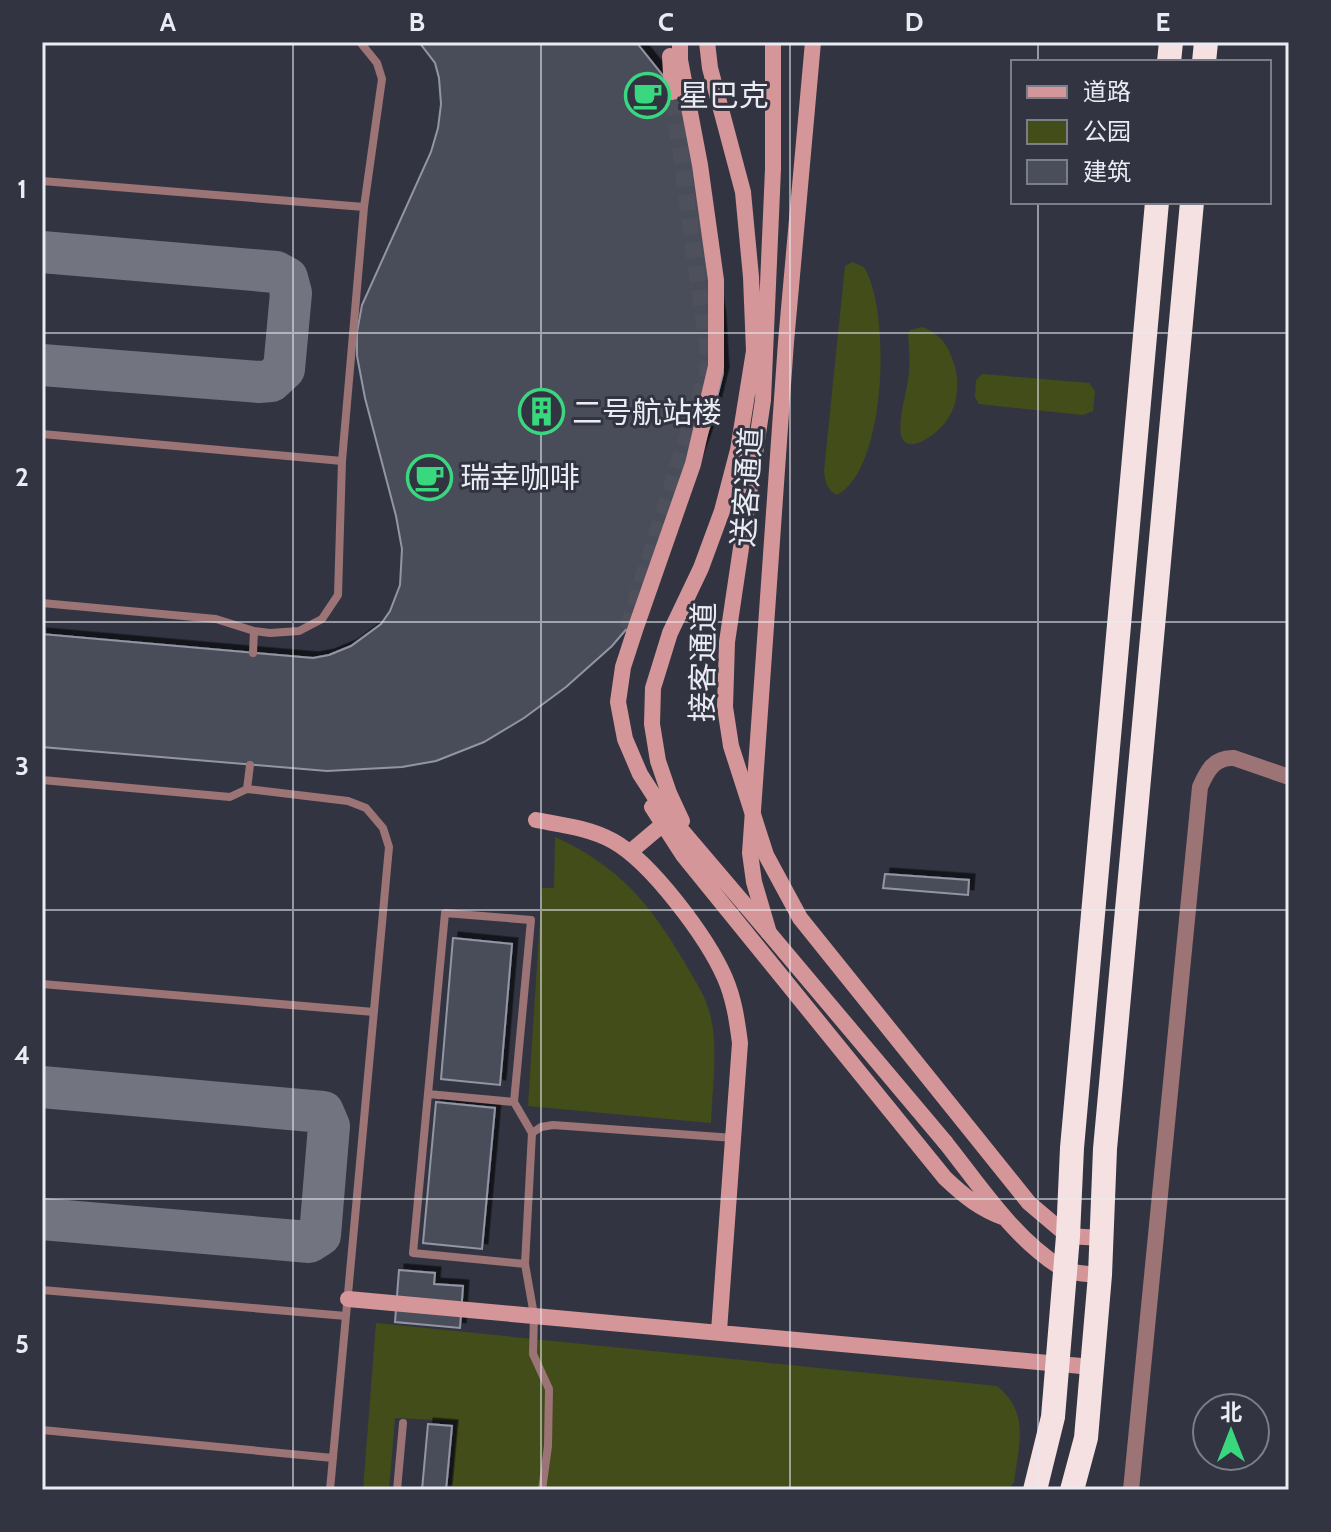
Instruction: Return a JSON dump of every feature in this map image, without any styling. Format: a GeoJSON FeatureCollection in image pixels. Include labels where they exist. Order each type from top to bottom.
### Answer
{"type":"FeatureCollection","features":[{"type":"Feature","properties":{"kind":"highway"},"geometry":{"type":"LineString","coordinates":[[1035,1490],[1053,1417],[1066,1271],[1072,1148],[1157,204]]}},
{"type":"Feature","properties":{"kind":"highway"},"geometry":{"type":"LineString","coordinates":[[1072,1490],[1086,1438],[1100,1275],[1105,1149],[1192,204]]}},
{"type":"Feature","properties":{"kind":"main road","name":"送客通道"},"geometry":{"type":"LineString","coordinates":[[693,843],[663,778],[655,745],[651,698],[670,633],[701,568],[722,511],[738,450],[754,351],[743,192],[710,68],[707,42]]}},
{"type":"Feature","properties":{"kind":"main road","name":"接客通道"},"geometry":{"type":"LineString","coordinates":[[773,42],[773,169],[763,400],[727,642],[725,707],[731,746],[766,855],[800,918],[1029,1203],[1068,1236]]}},
{"type":"Feature","properties":{"kind":"main road","name":"送客通道"},"geometry":{"type":"LineString","coordinates":[[769,933],[754,882],[749,839],[786,342],[813,42]]}},
{"type":"Feature","properties":{"kind":"main road","name":"送客通道"},"geometry":{"type":"LineString","coordinates":[[671,44],[680,60],[700,165],[716,280],[716,366],[693,464],[621,680],[618,702],[621,726],[640,774],[660,805],[945,1142],[1005,1218]]}},
{"type":"Feature","properties":{"kind":"main road"},"geometry":{"type":"LineString","coordinates":[[671,44],[672,92]]}},
{"type":"Feature","properties":{"kind":"main road"},"geometry":{"type":"LineString","coordinates":[[627,629],[612,687],[615,729],[623,755],[662,825],[683,855],[945,1178],[983,1210],[1005,1218],[1066,1271],[1100,1275]]}},
{"type":"Feature","properties":{"kind":"main road"},"geometry":{"type":"LineString","coordinates":[[536,820],[596,833],[630,852],[661,883],[701,938],[719,966],[732,997],[740,1043],[719,1331]]}},
{"type":"Feature","properties":{"kind":"main road"},"geometry":{"type":"LineString","coordinates":[[630,852],[662,825]]}},
{"type":"Feature","properties":{"kind":"main road"},"geometry":{"type":"LineString","coordinates":[[1068,1236],[1101,1238]]}},
{"type":"Feature","properties":{"kind":"main road"},"geometry":{"type":"LineString","coordinates":[[348,1299],[1092,1367]]}},
{"type":"Feature","properties":{"kind":"street"},"geometry":{"type":"LineString","coordinates":[[1131,1490],[1200,787],[1212,764],[1224,758],[1234,758],[1289,777]]}},
{"type":"Feature","properties":{"kind":"lane"},"geometry":{"type":"LineString","coordinates":[[42,603],[216,619],[254,631],[299,631],[322,619],[338,595],[342,461],[364,207],[382,79],[377,63],[360,42]]}},
{"type":"Feature","properties":{"kind":"lane"},"geometry":{"type":"LineString","coordinates":[[42,181],[364,207]]}},
{"type":"Feature","properties":{"kind":"lane"},"geometry":{"type":"LineString","coordinates":[[42,434],[342,461]]}},
{"type":"Feature","properties":{"kind":"lane"},"geometry":{"type":"LineString","coordinates":[[253,653],[254,631]]}},
{"type":"Feature","properties":{"kind":"lane"},"geometry":{"type":"LineString","coordinates":[[247,789],[250,765]]}},
{"type":"Feature","properties":{"kind":"lane"},"geometry":{"type":"LineString","coordinates":[[42,780],[230,797],[247,789],[348,801],[366,808],[383,828],[389,847],[330,1490]]}},
{"type":"Feature","properties":{"kind":"lane"},"geometry":{"type":"LineString","coordinates":[[525,1264],[413,1253],[445,913],[531,920],[514,1102],[532,1133],[525,1264],[534,1315],[533,1354],[549,1389],[548,1446],[542,1490]]}},
{"type":"Feature","properties":{"kind":"lane"},"geometry":{"type":"LineString","coordinates":[[42,984],[374,1012]]}},
{"type":"Feature","properties":{"kind":"lane"},"geometry":{"type":"LineString","coordinates":[[428,1094],[514,1102]]}},
{"type":"Feature","properties":{"kind":"lane"},"geometry":{"type":"LineString","coordinates":[[532,1133],[541,1127],[553,1125],[735,1138]]}},
{"type":"Feature","properties":{"kind":"lane"},"geometry":{"type":"LineString","coordinates":[[42,1290],[346,1316]]}},
{"type":"Feature","properties":{"kind":"lane"},"geometry":{"type":"LineString","coordinates":[[397,1490],[403,1423]]}},
{"type":"Feature","properties":{"kind":"lane"},"geometry":{"type":"LineString","coordinates":[[42,1430],[333,1458]]}},
{"type":"Feature","properties":{"kind":"green space"},"geometry":{"type":"Polygon","coordinates":[[[852,262],[864,267],[873,288],[881,351],[879,388],[875,423],[866,455],[854,480],[837,495],[827,485],[824,471],[845,266],[852,262]]]}},
{"type":"Feature","properties":{"kind":"green space"},"geometry":{"type":"Polygon","coordinates":[[[922,327],[936,334],[946,346],[956,371],[957,392],[953,409],[944,424],[926,440],[912,444],[902,438],[901,416],[909,372],[908,335],[910,330],[922,327]]]}},
{"type":"Feature","properties":{"kind":"green space"},"geometry":{"type":"Polygon","coordinates":[[[982,374],[1089,383],[1095,391],[1093,411],[1083,415],[979,404],[975,397],[976,380],[982,374]]]}},
{"type":"Feature","properties":{"kind":"green space"},"geometry":{"type":"Polygon","coordinates":[[[555,837],[597,861],[631,889],[659,922],[700,990],[713,1030],[711,1123],[528,1106],[542,888],[554,888],[555,837]]]}},
{"type":"Feature","properties":{"kind":"green space"},"geometry":{"type":"Polygon","coordinates":[[[376,1323],[997,1386],[1007,1396],[1018,1418],[1020,1442],[1014,1482],[1008,1490],[451,1490],[457,1421],[395,1418],[389,1490],[363,1490],[376,1323]]]}},
{"type":"Feature","properties":{"kind":"building","name":"二号航站楼"},"geometry":{"type":"Polygon","coordinates":[[[419,42],[636,42],[664,77],[693,137],[720,319],[723,373],[710,425],[641,612],[612,646],[566,687],[524,718],[484,742],[436,761],[402,767],[327,771],[42,747],[42,634],[313,658],[351,646],[381,624],[390,611],[400,585],[402,549],[365,398],[357,356],[357,332],[362,305],[431,152],[438,128],[441,104],[439,78],[435,63],[419,42]]]}},
{"type":"Feature","properties":{"kind":"building"},"geometry":{"type":"Polygon","coordinates":[[[885,874],[969,880],[968,895],[883,888],[885,874]]]}},
{"type":"Feature","properties":{"kind":"building"},"geometry":{"type":"Polygon","coordinates":[[[453,938],[512,944],[500,1085],[441,1079],[453,938]]]}},
{"type":"Feature","properties":{"kind":"building"},"geometry":{"type":"Polygon","coordinates":[[[436,1102],[495,1108],[482,1249],[423,1243],[436,1102]]]}},
{"type":"Feature","properties":{"kind":"building"},"geometry":{"type":"Polygon","coordinates":[[[399,1270],[435,1273],[434,1284],[463,1286],[460,1328],[395,1322],[399,1270]]]}},
{"type":"Feature","properties":{"kind":"building"},"geometry":{"type":"Polygon","coordinates":[[[428,1424],[452,1426],[446,1490],[422,1490],[428,1424]]]}},
{"type":"Feature","properties":{"kind":"taxiway"},"geometry":{"type":"LineString","coordinates":[[42,252],[276,272],[287,278],[291,293],[284,369],[271,381],[42,365]]}},
{"type":"Feature","properties":{"kind":"taxiway"},"geometry":{"type":"LineString","coordinates":[[42,1087],[323,1112],[329,1126],[320,1235],[309,1242],[42,1219]]}},
{"type":"Feature","properties":{"kind":"tunnel"},"geometry":{"type":"LineString","coordinates":[[627,629],[707,372],[708,355],[672,92]]}},
{"type":"Feature","properties":{"kind":"place","name":"星巴克"},"geometry":{"type":"Point","coordinates":[648,95]}},
{"type":"Feature","properties":{"kind":"place","name":"二号航站楼"},"geometry":{"type":"Point","coordinates":[541,412]}},
{"type":"Feature","properties":{"kind":"place","name":"瑞幸咖啡"},"geometry":{"type":"Point","coordinates":[429,477]}}]}
